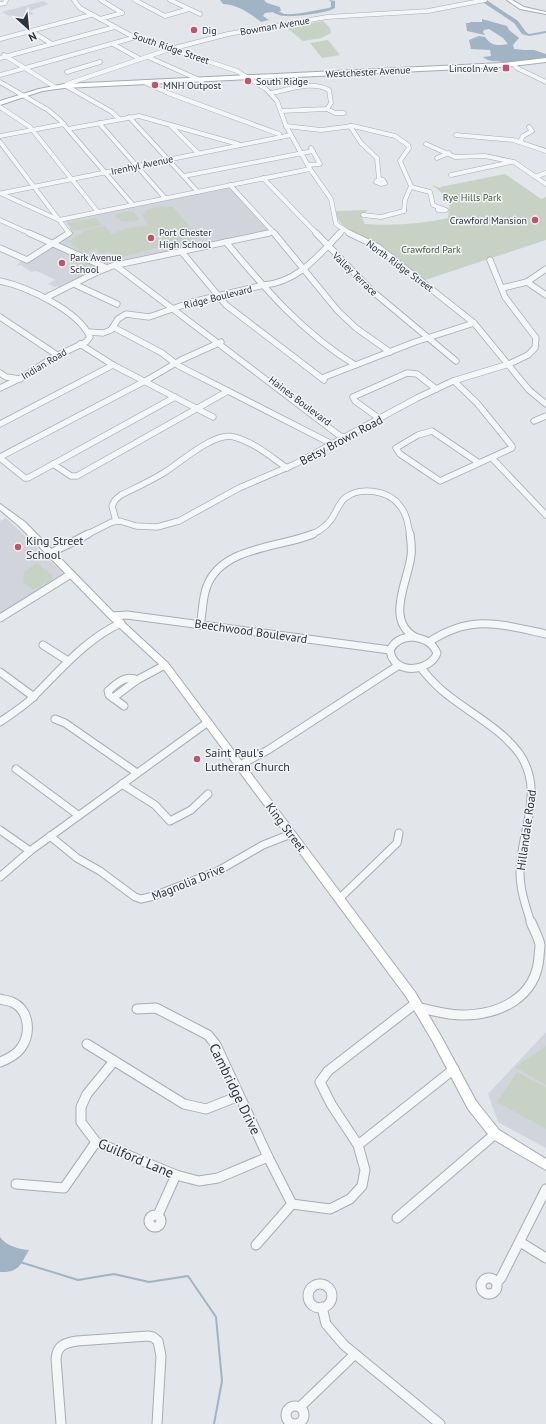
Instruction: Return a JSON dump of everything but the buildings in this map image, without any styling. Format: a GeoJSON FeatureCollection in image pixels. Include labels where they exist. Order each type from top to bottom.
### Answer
{"type":"FeatureCollection","features":[{"type":"Feature","properties":{"kind":"main road"},"geometry":{"type":"LineString","coordinates":[[503,0],[525,9],[546,13]]}},
{"type":"Feature","properties":{"kind":"main road","name":"Westchester Avenue"},"geometry":{"type":"LineString","coordinates":[[0,103],[55,87],[69,85],[145,83],[514,65],[546,61]]}},
{"type":"Feature","properties":{"kind":"main road","name":"Westchester Avenue"},"geometry":{"type":"LineString","coordinates":[[23,96],[69,85]]}},
{"type":"Feature","properties":{"kind":"main road","name":"King Street"},"geometry":{"type":"LineString","coordinates":[[0,506],[22,524],[112,616],[165,665],[340,898],[418,1005],[454,1069],[472,1105],[496,1134],[546,1165]]}},
{"type":"Feature","properties":{"kind":"street"},"geometry":{"type":"LineString","coordinates":[[0,4],[5,3],[6,0]]}},
{"type":"Feature","properties":{"kind":"street","name":"South Ridge Street"},"geometry":{"type":"LineString","coordinates":[[74,0],[77,6],[91,15],[136,38],[227,67],[250,78]]}},
{"type":"Feature","properties":{"kind":"street"},"geometry":{"type":"LineString","coordinates":[[100,19],[122,13],[101,0]]}},
{"type":"Feature","properties":{"kind":"street"},"geometry":{"type":"LineString","coordinates":[[135,0],[165,16],[189,9]]}},
{"type":"Feature","properties":{"kind":"street"},"geometry":{"type":"LineString","coordinates":[[170,0],[200,14]]}},
{"type":"Feature","properties":{"kind":"street","name":"Bowman Avenue"},"geometry":{"type":"LineString","coordinates":[[69,85],[140,59],[208,39],[321,17],[428,11],[485,0]]}},
{"type":"Feature","properties":{"kind":"street"},"geometry":{"type":"LineString","coordinates":[[458,10],[462,5]]}},
{"type":"Feature","properties":{"kind":"street"},"geometry":{"type":"LineString","coordinates":[[0,39],[91,15]]}},
{"type":"Feature","properties":{"kind":"street"},"geometry":{"type":"LineString","coordinates":[[0,58],[115,27]]}},
{"type":"Feature","properties":{"kind":"street"},"geometry":{"type":"LineString","coordinates":[[31,31],[52,44]]}},
{"type":"Feature","properties":{"kind":"street"},"geometry":{"type":"LineString","coordinates":[[0,75],[136,38]]}},
{"type":"Feature","properties":{"kind":"street"},"geometry":{"type":"LineString","coordinates":[[113,44],[140,59]]}},
{"type":"Feature","properties":{"kind":"street"},"geometry":{"type":"LineString","coordinates":[[0,53],[55,87]]}},
{"type":"Feature","properties":{"kind":"street"},"geometry":{"type":"LineString","coordinates":[[148,57],[201,80]]}},
{"type":"Feature","properties":{"kind":"street"},"geometry":{"type":"LineString","coordinates":[[67,72],[100,62]]}},
{"type":"Feature","properties":{"kind":"street"},"geometry":{"type":"LineString","coordinates":[[514,65],[546,82]]}},
{"type":"Feature","properties":{"kind":"street"},"geometry":{"type":"LineString","coordinates":[[84,67],[96,74]]}},
{"type":"Feature","properties":{"kind":"street"},"geometry":{"type":"LineString","coordinates":[[250,78],[271,93],[277,101],[286,126],[309,167],[331,199],[335,221],[341,229]]}},
{"type":"Feature","properties":{"kind":"street"},"geometry":{"type":"LineString","coordinates":[[0,82],[48,110],[64,124],[133,205]]}},
{"type":"Feature","properties":{"kind":"street"},"geometry":{"type":"LineString","coordinates":[[161,82],[163,91]]}},
{"type":"Feature","properties":{"kind":"street"},"geometry":{"type":"LineString","coordinates":[[145,83],[279,134],[281,137]]}},
{"type":"Feature","properties":{"kind":"street"},"geometry":{"type":"LineString","coordinates":[[69,85],[112,112],[119,119]]}},
{"type":"Feature","properties":{"kind":"street"},"geometry":{"type":"LineString","coordinates":[[271,93],[299,87],[324,87],[330,92],[331,104],[327,109]]}},
{"type":"Feature","properties":{"kind":"street"},"geometry":{"type":"LineString","coordinates":[[0,107],[24,122],[32,130],[98,212]]}},
{"type":"Feature","properties":{"kind":"street"},"geometry":{"type":"LineString","coordinates":[[281,111],[327,109],[335,113],[344,113]]}},
{"type":"Feature","properties":{"kind":"street"},"geometry":{"type":"LineString","coordinates":[[68,129],[139,116],[240,145]]}},
{"type":"Feature","properties":{"kind":"street"},"geometry":{"type":"LineString","coordinates":[[129,117],[198,192]]}},
{"type":"Feature","properties":{"kind":"street"},"geometry":{"type":"LineString","coordinates":[[98,123],[165,198]]}},
{"type":"Feature","properties":{"kind":"street"},"geometry":{"type":"LineString","coordinates":[[0,136],[64,124]]}},
{"type":"Feature","properties":{"kind":"street"},"geometry":{"type":"LineString","coordinates":[[170,124],[198,153]]}},
{"type":"Feature","properties":{"kind":"street"},"geometry":{"type":"LineString","coordinates":[[286,126],[320,130],[356,126],[395,136],[408,145],[407,151],[400,161],[410,187],[405,200],[405,211],[399,211],[399,213],[379,218],[363,215]]}},
{"type":"Feature","properties":{"kind":"street"},"geometry":{"type":"LineString","coordinates":[[350,126],[361,143],[377,158],[379,179]]}},
{"type":"Feature","properties":{"kind":"street"},"geometry":{"type":"LineString","coordinates":[[520,142],[523,136],[532,131],[529,127]]}},
{"type":"Feature","properties":{"kind":"street","name":"Irenhyl Avenue"},"geometry":{"type":"LineString","coordinates":[[1,193],[291,135]]}},
{"type":"Feature","properties":{"kind":"street"},"geometry":{"type":"LineString","coordinates":[[456,135],[504,139],[520,142],[526,146],[546,151]]}},
{"type":"Feature","properties":{"kind":"street"},"geometry":{"type":"LineString","coordinates":[[0,142],[69,232],[27,260],[0,248]]}},
{"type":"Feature","properties":{"kind":"street"},"geometry":{"type":"LineString","coordinates":[[426,144],[459,158],[485,156],[511,162],[520,166],[546,184]]}},
{"type":"Feature","properties":{"kind":"street"},"geometry":{"type":"LineString","coordinates":[[1,193],[42,210],[59,220],[198,192],[320,164],[312,149],[302,154],[184,176]]}},
{"type":"Feature","properties":{"kind":"street"},"geometry":{"type":"LineString","coordinates":[[437,158],[449,153]]}},
{"type":"Feature","properties":{"kind":"street"},"geometry":{"type":"LineString","coordinates":[[451,175],[511,162]]}},
{"type":"Feature","properties":{"kind":"street"},"geometry":{"type":"LineString","coordinates":[[535,177],[546,173]]}},
{"type":"Feature","properties":{"kind":"street","name":"Valley Terrace"},"geometry":{"type":"LineString","coordinates":[[262,178],[371,290],[456,361]]}},
{"type":"Feature","properties":{"kind":"street"},"geometry":{"type":"LineString","coordinates":[[230,185],[273,232],[302,269],[349,322],[390,352]]}},
{"type":"Feature","properties":{"kind":"street"},"geometry":{"type":"LineString","coordinates":[[410,187],[422,188],[430,192],[433,206],[438,207]]}},
{"type":"Feature","properties":{"kind":"street"},"geometry":{"type":"LineString","coordinates":[[42,210],[52,210]]}},
{"type":"Feature","properties":{"kind":"street"},"geometry":{"type":"LineString","coordinates":[[0,220],[107,268]]}},
{"type":"Feature","properties":{"kind":"street","name":"Ridge Boulevard"},"geometry":{"type":"LineString","coordinates":[[175,308],[218,296],[276,284],[302,269],[341,229]]}},
{"type":"Feature","properties":{"kind":"street","name":"North Ridge Street"},"geometry":{"type":"LineString","coordinates":[[341,229],[378,247],[474,323],[529,390],[546,404]]}},
{"type":"Feature","properties":{"kind":"street"},"geometry":{"type":"LineString","coordinates":[[45,298],[97,271],[107,268],[273,232]]}},
{"type":"Feature","properties":{"kind":"street"},"geometry":{"type":"LineString","coordinates":[[226,242],[264,286],[303,326],[321,342],[355,366]]}},
{"type":"Feature","properties":{"kind":"street"},"geometry":{"type":"LineString","coordinates":[[181,251],[230,309],[323,379],[390,352],[474,323]]}},
{"type":"Feature","properties":{"kind":"street","name":"Betsy Brown Road"},"geometry":{"type":"LineString","coordinates":[[116,521],[148,527],[172,524],[243,486],[287,468],[436,389],[454,381],[509,364],[528,354],[535,348],[537,342],[532,331],[505,298],[490,260]]}},
{"type":"Feature","properties":{"kind":"street","name":"Haines Boulevard"},"geometry":{"type":"LineString","coordinates":[[118,265],[220,342],[340,436],[345,437]]}},
{"type":"Feature","properties":{"kind":"street"},"geometry":{"type":"LineString","coordinates":[[502,288],[527,282],[546,269]]}},
{"type":"Feature","properties":{"kind":"street"},"geometry":{"type":"LineString","coordinates":[[0,281],[20,286],[45,298],[72,316],[88,332],[90,337],[88,340]]}},
{"type":"Feature","properties":{"kind":"street"},"geometry":{"type":"LineString","coordinates":[[527,282],[546,295]]}},
{"type":"Feature","properties":{"kind":"street"},"geometry":{"type":"LineString","coordinates":[[74,284],[117,304]]}},
{"type":"Feature","properties":{"kind":"street","name":"Indian Road"},"geometry":{"type":"LineString","coordinates":[[0,388],[20,379],[57,354],[88,340],[99,338],[108,332],[118,319],[126,313],[146,317],[175,308]]}},
{"type":"Feature","properties":{"kind":"street"},"geometry":{"type":"LineString","coordinates":[[1,318],[57,354]]}},
{"type":"Feature","properties":{"kind":"street"},"geometry":{"type":"LineString","coordinates":[[113,327],[162,353],[175,363],[332,444]]}},
{"type":"Feature","properties":{"kind":"street"},"geometry":{"type":"LineString","coordinates":[[88,332],[108,332]]}},
{"type":"Feature","properties":{"kind":"street"},"geometry":{"type":"LineString","coordinates":[[175,397],[26,478],[0,458],[175,363],[220,342]]}},
{"type":"Feature","properties":{"kind":"street"},"geometry":{"type":"LineString","coordinates":[[80,344],[113,365],[213,417]]}},
{"type":"Feature","properties":{"kind":"street"},"geometry":{"type":"LineString","coordinates":[[0,424],[113,365]]}},
{"type":"Feature","properties":{"kind":"street"},"geometry":{"type":"LineString","coordinates":[[380,419],[354,401],[353,398],[407,372],[417,374],[436,389]]}},
{"type":"Feature","properties":{"kind":"street"},"geometry":{"type":"LineString","coordinates":[[0,373],[6,377],[20,379]]}},
{"type":"Feature","properties":{"kind":"street"},"geometry":{"type":"LineString","coordinates":[[6,377],[8,384]]}},
{"type":"Feature","properties":{"kind":"street"},"geometry":{"type":"LineString","coordinates":[[454,381],[477,403],[512,448],[479,464],[440,481],[400,454],[396,448],[427,432],[434,432],[479,464]]}},
{"type":"Feature","properties":{"kind":"street"},"geometry":{"type":"LineString","coordinates":[[53,464],[71,476],[77,476],[228,391]]}},
{"type":"Feature","properties":{"kind":"street"},"geometry":{"type":"LineString","coordinates":[[534,421],[546,416]]}},
{"type":"Feature","properties":{"kind":"street"},"geometry":{"type":"LineString","coordinates":[[51,553],[116,521],[112,506],[118,497],[175,466],[217,438],[233,436],[243,440],[258,448],[287,468]]}},
{"type":"Feature","properties":{"kind":"street"},"geometry":{"type":"LineString","coordinates":[[492,458],[546,516]]}},
{"type":"Feature","properties":{"kind":"street"},"geometry":{"type":"LineString","coordinates":[[200,625],[204,592],[211,577],[222,564],[251,550],[284,544],[313,535],[326,526],[344,498],[354,493],[367,491],[381,493],[393,498],[402,507],[411,539],[411,556],[403,584],[399,610],[404,627],[415,637],[429,642],[435,647],[437,655],[430,665],[421,668],[410,668],[399,665],[392,658],[390,650],[404,627]]}},
{"type":"Feature","properties":{"kind":"street"},"geometry":{"type":"LineString","coordinates":[[0,618],[71,574]]}},
{"type":"Feature","properties":{"kind":"street","name":"Beechwood Boulevard"},"geometry":{"type":"LineString","coordinates":[[112,616],[127,615],[390,650]]}},
{"type":"Feature","properties":{"kind":"street"},"geometry":{"type":"LineString","coordinates":[[0,722],[34,697],[68,661],[91,641],[121,623]]}},
{"type":"Feature","properties":{"kind":"street"},"geometry":{"type":"LineString","coordinates":[[429,642],[457,626],[472,624],[506,626],[546,634]]}},
{"type":"Feature","properties":{"kind":"street"},"geometry":{"type":"LineString","coordinates":[[396,641],[402,638],[415,637]]}},
{"type":"Feature","properties":{"kind":"street"},"geometry":{"type":"LineString","coordinates":[[43,645],[68,661]]}},
{"type":"Feature","properties":{"kind":"street"},"geometry":{"type":"LineString","coordinates":[[124,706],[108,694],[108,691],[127,677],[137,680],[165,665]]}},
{"type":"Feature","properties":{"kind":"street"},"geometry":{"type":"LineString","coordinates":[[240,765],[268,750],[399,665]]}},
{"type":"Feature","properties":{"kind":"street","name":"Hillandale Road"},"geometry":{"type":"LineString","coordinates":[[418,1005],[450,1014],[464,1015],[491,1012],[505,1007],[517,1000],[529,990],[535,981],[538,970],[540,946],[528,913],[520,873],[534,792],[528,768],[518,752],[506,739],[437,686],[421,668]]}},
{"type":"Feature","properties":{"kind":"street"},"geometry":{"type":"LineString","coordinates":[[0,672],[34,697]]}},
{"type":"Feature","properties":{"kind":"street"},"geometry":{"type":"LineString","coordinates":[[55,719],[65,723],[137,773]]}},
{"type":"Feature","properties":{"kind":"street"},"geometry":{"type":"LineString","coordinates":[[0,877],[30,851],[78,815],[208,722]]}},
{"type":"Feature","properties":{"kind":"street"},"geometry":{"type":"LineString","coordinates":[[16,769],[30,781],[78,815]]}},
{"type":"Feature","properties":{"kind":"street"},"geometry":{"type":"LineString","coordinates":[[122,784],[139,796],[156,805],[165,812],[170,821],[185,816],[208,794]]}},
{"type":"Feature","properties":{"kind":"street"},"geometry":{"type":"LineString","coordinates":[[0,830],[30,851]]}},
{"type":"Feature","properties":{"kind":"street"},"geometry":{"type":"LineString","coordinates":[[340,898],[397,843],[399,833]]}},
{"type":"Feature","properties":{"kind":"street","name":"Magnolia Drive"},"geometry":{"type":"LineString","coordinates":[[50,836],[77,858],[100,871],[130,894],[141,899],[154,896],[218,871],[263,845],[292,834]]}},
{"type":"Feature","properties":{"kind":"street"},"geometry":{"type":"LineString","coordinates":[[0,999],[16,1003],[21,1007],[26,1016],[28,1034],[20,1050],[8,1059],[0,1062]]}},
{"type":"Feature","properties":{"kind":"street"},"geometry":{"type":"LineString","coordinates":[[256,1245],[296,1205],[330,1209],[350,1199],[362,1186],[365,1170],[358,1145],[331,1104],[320,1082],[328,1071],[418,1005]]}},
{"type":"Feature","properties":{"kind":"street","name":"Cambridge Drive"},"geometry":{"type":"LineString","coordinates":[[137,1009],[156,1008],[208,1035],[216,1045],[268,1157],[296,1205]]}},
{"type":"Feature","properties":{"kind":"street"},"geometry":{"type":"LineString","coordinates":[[87,1044],[184,1104],[206,1109],[239,1096]]}},
{"type":"Feature","properties":{"kind":"street","name":"Guilford Lane"},"geometry":{"type":"LineString","coordinates":[[114,1061],[87,1094],[81,1107],[81,1122],[96,1142],[176,1175],[199,1181],[218,1178],[268,1157]]}},
{"type":"Feature","properties":{"kind":"street"},"geometry":{"type":"LineString","coordinates":[[358,1145],[454,1069]]}},
{"type":"Feature","properties":{"kind":"street"},"geometry":{"type":"LineString","coordinates":[[397,1218],[496,1134]]}},
{"type":"Feature","properties":{"kind":"street"},"geometry":{"type":"LineString","coordinates":[[16,1184],[64,1188],[96,1142]]}},
{"type":"Feature","properties":{"kind":"street"},"geometry":{"type":"LineString","coordinates":[[158,1215],[176,1175]]}},
{"type":"Feature","properties":{"kind":"street"},"geometry":{"type":"LineString","coordinates":[[497,1282],[501,1278],[520,1242],[546,1188]]}},
{"type":"Feature","properties":{"kind":"street"},"geometry":{"type":"LineString","coordinates":[[520,1242],[546,1258]]}},
{"type":"Feature","properties":{"kind":"street"},"geometry":{"type":"LineString","coordinates":[[322,1307],[326,1324],[330,1331],[437,1423]]}},
{"type":"Feature","properties":{"kind":"street"},"geometry":{"type":"LineString","coordinates":[[61,1424],[56,1353],[62,1345],[74,1342],[110,1338],[148,1336],[153,1337],[158,1341],[161,1356],[157,1424]]}},
{"type":"Feature","properties":{"kind":"street"},"geometry":{"type":"LineString","coordinates":[[300,1407],[355,1354]]}},
{"type":"Feature","properties":{"kind":"shaded area"},"geometry":{"type":"Polygon","coordinates":[[[43,1],[49,4],[29,11],[34,14],[15,19],[2,12],[43,1]]]}},
{"type":"Feature","properties":{"kind":"shaded area","name":"Port Chester High School"},"geometry":{"type":"Polygon","coordinates":[[[229,187],[269,231],[109,264],[61,289],[57,286],[55,287],[48,284],[55,280],[50,277],[36,271],[31,272],[21,265],[16,266],[22,261],[33,260],[70,235],[72,232],[65,221],[229,187]]]}},
{"type":"Feature","properties":{"kind":"shaded area","name":"King Street School"},"geometry":{"type":"Polygon","coordinates":[[[6,518],[64,574],[0,614],[0,521],[6,518]]]}},
{"type":"Feature","properties":{"kind":"shaded area"},"geometry":{"type":"Polygon","coordinates":[[[546,1032],[546,1148],[498,1122],[488,1094],[546,1032]]]}},
{"type":"Feature","properties":{"kind":"green space"},"geometry":{"type":"Polygon","coordinates":[[[323,21],[330,28],[331,33],[321,38],[303,41],[287,28],[323,21]]]}},
{"type":"Feature","properties":{"kind":"green space"},"geometry":{"type":"Polygon","coordinates":[[[328,40],[340,55],[322,58],[310,43],[328,40]]]}},
{"type":"Feature","properties":{"kind":"green space","name":"Crawford Park"},"geometry":{"type":"Polygon","coordinates":[[[505,174],[541,199],[546,197],[546,240],[425,280],[376,243],[344,227],[337,218],[336,211],[368,210],[361,216],[365,224],[407,224],[448,218],[450,200],[432,185],[441,188],[440,187],[505,174]]]}},
{"type":"Feature","properties":{"kind":"green space"},"geometry":{"type":"Polygon","coordinates":[[[159,206],[173,207],[198,237],[187,243],[179,245],[166,242],[160,238],[150,228],[142,216],[146,210],[159,206]]]}},
{"type":"Feature","properties":{"kind":"green space"},"geometry":{"type":"Polygon","coordinates":[[[130,211],[134,212],[140,220],[122,221],[119,220],[115,214],[130,211]]]}},
{"type":"Feature","properties":{"kind":"green space"},"geometry":{"type":"Polygon","coordinates":[[[96,218],[102,225],[74,231],[68,223],[96,218]]]}},
{"type":"Feature","properties":{"kind":"green space"},"geometry":{"type":"Polygon","coordinates":[[[148,225],[162,244],[159,247],[119,258],[109,252],[100,254],[96,248],[85,254],[69,241],[84,232],[83,230],[105,226],[111,234],[124,229],[148,225]]]}},
{"type":"Feature","properties":{"kind":"green space"},"geometry":{"type":"Polygon","coordinates":[[[74,256],[100,268],[82,278],[70,272],[81,266],[72,261],[74,256]]]}},
{"type":"Feature","properties":{"kind":"green space"},"geometry":{"type":"Polygon","coordinates":[[[37,563],[53,576],[52,580],[33,590],[23,582],[24,572],[37,563]]]}},
{"type":"Feature","properties":{"kind":"green space"},"geometry":{"type":"Polygon","coordinates":[[[546,1046],[546,1085],[515,1067],[546,1046]]]}},
{"type":"Feature","properties":{"kind":"green space"},"geometry":{"type":"Polygon","coordinates":[[[517,1072],[546,1087],[546,1129],[497,1102],[517,1072]]]}},
{"type":"Feature","properties":{"kind":"water"},"geometry":{"type":"Polygon","coordinates":[[[220,0],[264,0],[267,3],[280,7],[281,11],[265,13],[263,16],[269,20],[261,22],[244,10],[223,4],[220,0]]]}},
{"type":"Feature","properties":{"kind":"water"},"geometry":{"type":"Polygon","coordinates":[[[482,19],[507,26],[509,30],[519,38],[513,45],[514,49],[534,50],[546,54],[546,57],[523,61],[504,62],[488,60],[483,57],[491,56],[490,50],[471,49],[469,40],[479,36],[485,37],[495,45],[508,44],[503,38],[489,29],[484,30],[483,32],[485,35],[467,31],[466,23],[482,22],[482,19]]]}},
{"type":"Feature","properties":{"kind":"water"},"geometry":{"type":"Polygon","coordinates":[[[0,1237],[2,1240],[13,1246],[29,1250],[19,1267],[11,1271],[0,1272],[0,1237]]]}},
{"type":"Feature","properties":{"kind":"waterway"},"geometry":{"type":"LineString","coordinates":[[267,8],[285,15],[311,13],[330,9],[333,7],[333,2],[331,0]]}},
{"type":"Feature","properties":{"kind":"waterway"},"geometry":{"type":"LineString","coordinates":[[486,2],[516,22],[524,33],[529,35],[546,32]]}},
{"type":"Feature","properties":{"kind":"waterway"},"geometry":{"type":"LineString","coordinates":[[20,1262],[78,1280],[114,1274],[149,1282],[188,1276],[216,1317],[222,1381],[214,1424]]}},
{"type":"Feature","properties":{"kind":"place","name":"Dig"},"geometry":{"type":"Point","coordinates":[194,30]}},
{"type":"Feature","properties":{"kind":"place","name":"Lincoln Ave"},"geometry":{"type":"Point","coordinates":[506,68]}},
{"type":"Feature","properties":{"kind":"place","name":"South Ridge"},"geometry":{"type":"Point","coordinates":[248,81]}},
{"type":"Feature","properties":{"kind":"place","name":"MNH Outpost"},"geometry":{"type":"Point","coordinates":[155,85]}},
{"type":"Feature","properties":{"kind":"place","name":"Crawford Mansion"},"geometry":{"type":"Point","coordinates":[535,220]}},
{"type":"Feature","properties":{"kind":"place","name":"Port Chester High School"},"geometry":{"type":"Point","coordinates":[151,238]}},
{"type":"Feature","properties":{"kind":"place","name":"Park Avenue School"},"geometry":{"type":"Point","coordinates":[62,263]}},
{"type":"Feature","properties":{"kind":"place","name":"King Street School"},"geometry":{"type":"Point","coordinates":[18,547]}},
{"type":"Feature","properties":{"kind":"place","name":"Saint Paul's Lutheran Church"},"geometry":{"type":"Point","coordinates":[197,759]}},
{"type":"Feature","properties":{"kind":"park label","name":"Rye Hills Park"},"geometry":{"type":"Point","coordinates":[472,197]}}]}
